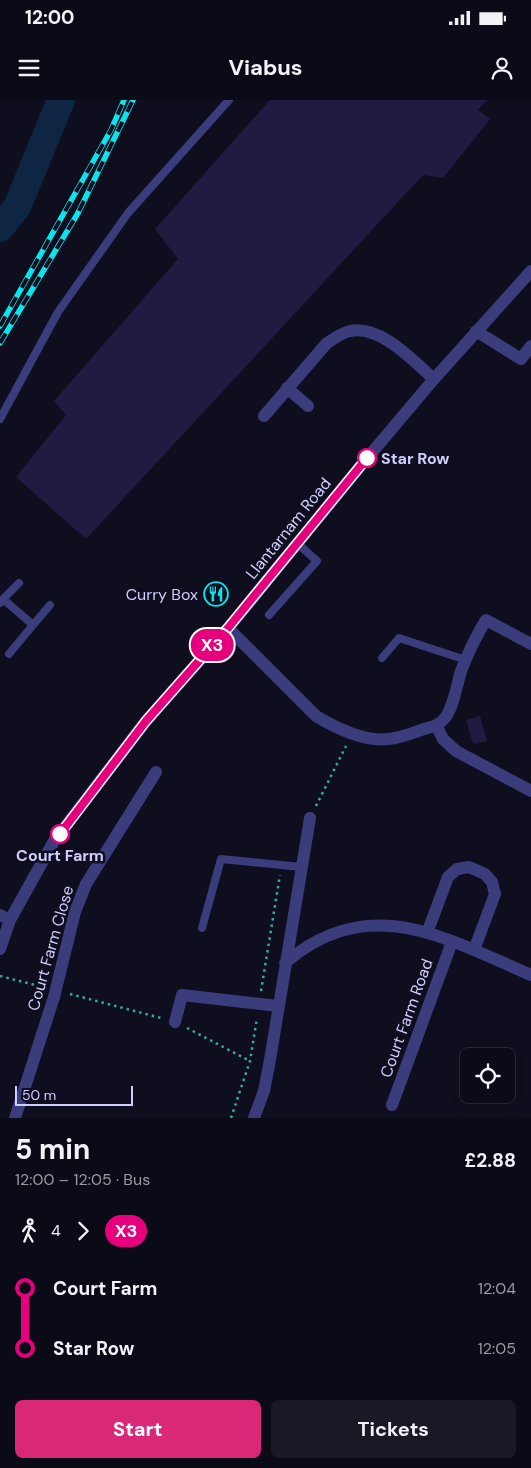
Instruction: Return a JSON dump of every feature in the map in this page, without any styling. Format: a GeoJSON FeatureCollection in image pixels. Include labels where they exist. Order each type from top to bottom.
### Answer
{"type":"FeatureCollection","features":[{"type":"Feature","properties":{"kind":"street","name":"Llantarnam Road"},"geometry":{"type":"LineString","coordinates":[[0,949],[5,917],[54,841],[146,721],[228,628],[434,379],[531,271]]}},
{"type":"Feature","properties":{"kind":"street"},"geometry":{"type":"LineString","coordinates":[[264,416],[326,344],[338,336],[351,331],[378,335],[390,341],[434,379]]}},
{"type":"Feature","properties":{"kind":"street"},"geometry":{"type":"LineString","coordinates":[[476,331],[521,360],[531,346]]}},
{"type":"Feature","properties":{"kind":"street"},"geometry":{"type":"LineString","coordinates":[[287,388],[308,406]]}},
{"type":"Feature","properties":{"kind":"street"},"geometry":{"type":"LineString","coordinates":[[228,628],[316,716],[352,733],[386,739],[402,737],[436,725],[446,717],[466,660],[476,636],[486,620],[531,644]]}},
{"type":"Feature","properties":{"kind":"street"},"geometry":{"type":"LineString","coordinates":[[436,725],[443,739],[456,751],[531,791]]}},
{"type":"Feature","properties":{"kind":"street","name":"Court Farm Close"},"geometry":{"type":"LineString","coordinates":[[15,1118],[56,990],[75,912],[86,884],[156,772]]}},
{"type":"Feature","properties":{"kind":"street"},"geometry":{"type":"LineString","coordinates":[[254,1118],[264,1091],[310,818]]}},
{"type":"Feature","properties":{"kind":"street"},"geometry":{"type":"LineString","coordinates":[[427,933],[448,877],[457,868],[469,867],[485,874],[492,882],[495,894],[474,950]]}},
{"type":"Feature","properties":{"kind":"street"},"geometry":{"type":"LineString","coordinates":[[285,963],[298,952],[330,934],[370,925],[395,926],[427,933],[452,942],[531,975]]}},
{"type":"Feature","properties":{"kind":"street","name":"Court Farm Road"},"geometry":{"type":"LineString","coordinates":[[392,1105],[452,942]]}},
{"type":"Feature","properties":{"kind":"street"},"geometry":{"type":"LineString","coordinates":[[175,1022],[182,995],[278,1006]]}},
{"type":"Feature","properties":{"kind":"lane"},"geometry":{"type":"LineString","coordinates":[[0,418],[58,312],[128,213],[229,100]]}},
{"type":"Feature","properties":{"kind":"lane"},"geometry":{"type":"LineString","coordinates":[[269,615],[317,561],[297,543]]}},
{"type":"Feature","properties":{"kind":"lane"},"geometry":{"type":"LineString","coordinates":[[19,583],[2,601],[33,625]]}},
{"type":"Feature","properties":{"kind":"lane"},"geometry":{"type":"LineString","coordinates":[[9,654],[50,605]]}},
{"type":"Feature","properties":{"kind":"lane"},"geometry":{"type":"LineString","coordinates":[[382,658],[399,638],[466,660]]}},
{"type":"Feature","properties":{"kind":"lane"},"geometry":{"type":"LineString","coordinates":[[202,928],[221,859],[301,868]]}},
{"type":"Feature","properties":{"kind":"path"},"geometry":{"type":"LineString","coordinates":[[310,818],[352,733]]}},
{"type":"Feature","properties":{"kind":"path"},"geometry":{"type":"LineString","coordinates":[[0,976],[175,1022],[250,1060]]}},
{"type":"Feature","properties":{"kind":"building"},"geometry":{"type":"Polygon","coordinates":[[[270,100],[487,100],[478,110],[490,119],[443,178],[423,175],[86,539],[16,477],[66,415],[54,401],[178,259],[155,229],[270,100]]]}},
{"type":"Feature","properties":{"kind":"building"},"geometry":{"type":"Polygon","coordinates":[[[480,716],[487,741],[473,744],[466,720],[480,716]]]}},
{"type":"Feature","properties":{"kind":"waterway"},"geometry":{"type":"LineString","coordinates":[[0,228],[17,207],[61,100]]}},
{"type":"Feature","properties":{"kind":"railway"},"geometry":{"type":"LineString","coordinates":[[0,326],[111,130],[124,100]]}},
{"type":"Feature","properties":{"kind":"railway"},"geometry":{"type":"LineString","coordinates":[[0,343],[78,213],[133,100]]}},
{"type":"Feature","properties":{"kind":"bus line","name":"X3"},"geometry":{"type":"LineString","coordinates":[[60,834],[146,721],[228,628],[367,458]]}},
{"type":"Feature","properties":{"kind":"place","name":"Star Row"},"geometry":{"type":"Point","coordinates":[367,458]}},
{"type":"Feature","properties":{"kind":"place","name":"Curry Box"},"geometry":{"type":"Point","coordinates":[216,594]}},
{"type":"Feature","properties":{"kind":"place","name":"Court Farm"},"geometry":{"type":"Point","coordinates":[60,834]}}]}
